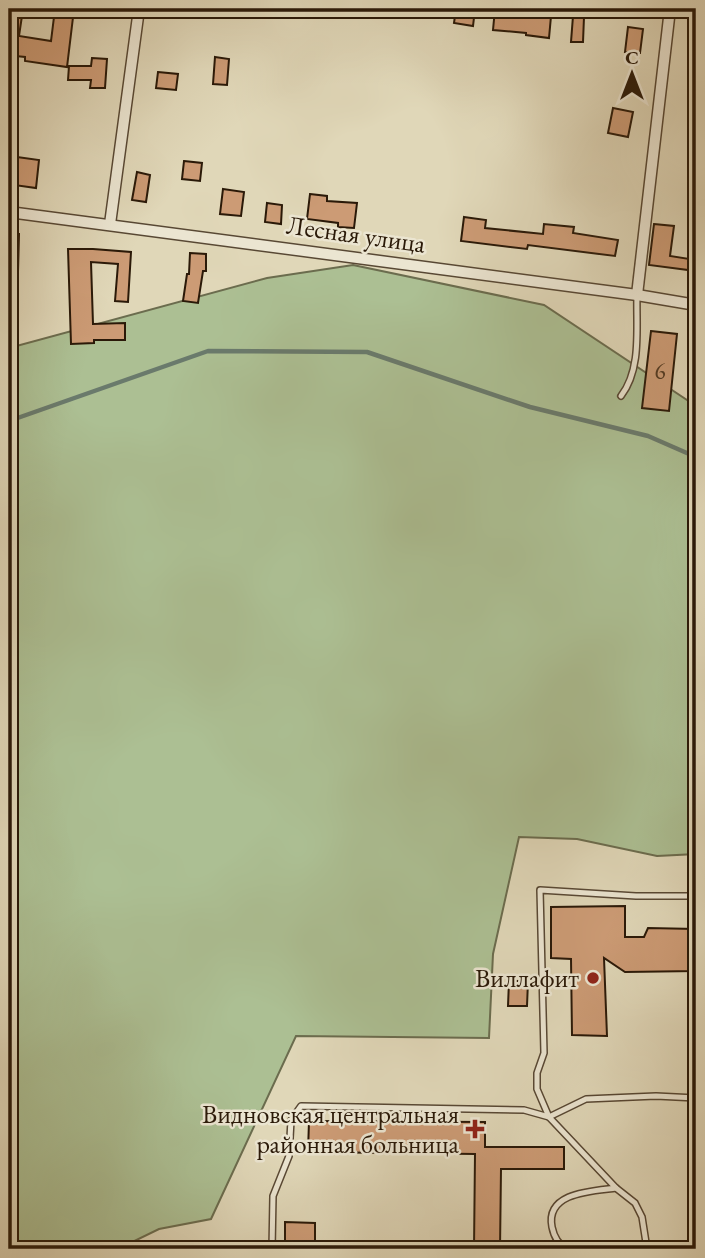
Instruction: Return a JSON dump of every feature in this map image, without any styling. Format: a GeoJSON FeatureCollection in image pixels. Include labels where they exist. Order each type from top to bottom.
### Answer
{"type":"FeatureCollection","features":[{"type":"Feature","properties":{"kind":"street"},"geometry":{"type":"LineString","coordinates":[[110,224],[139,9]]}},
{"type":"Feature","properties":{"kind":"street"},"geometry":{"type":"LineString","coordinates":[[637,295],[670,9]]}},
{"type":"Feature","properties":{"kind":"street","name":"Лесная улица"},"geometry":{"type":"LineString","coordinates":[[9,212],[696,305]]}},
{"type":"Feature","properties":{"kind":"lane"},"geometry":{"type":"LineString","coordinates":[[621,396],[629,385],[634,370],[637,295]]}},
{"type":"Feature","properties":{"kind":"lane"},"geometry":{"type":"LineString","coordinates":[[647,1249],[642,1217],[635,1203],[616,1188],[549,1117],[540,1098],[537,1073],[544,1053],[540,890],[636,896],[696,896]]}},
{"type":"Feature","properties":{"kind":"lane"},"geometry":{"type":"LineString","coordinates":[[272,1249],[273,1196],[289,1156],[291,1120],[301,1106],[524,1110],[549,1117],[586,1100],[656,1096],[696,1098]]}},
{"type":"Feature","properties":{"kind":"lane"},"geometry":{"type":"LineString","coordinates":[[567,1249],[560,1245],[552,1227],[552,1217],[561,1202],[577,1193],[616,1188]]}},
{"type":"Feature","properties":{"kind":"green space"},"geometry":{"type":"Polygon","coordinates":[[[353,265],[544,305],[696,406],[696,854],[657,856],[577,839],[519,837],[493,954],[489,1038],[296,1036],[211,1219],[159,1229],[118,1249],[9,1249],[9,348],[267,278],[353,265]]]}},
{"type":"Feature","properties":{"kind":"building"},"geometry":{"type":"Polygon","coordinates":[[[9,9],[23,9],[19,36],[51,41],[55,9],[74,9],[67,67],[25,61],[25,57],[16,56],[15,60],[9,60],[9,9]]]}},
{"type":"Feature","properties":{"kind":"building"},"geometry":{"type":"Polygon","coordinates":[[[456,9],[475,9],[473,26],[454,23],[456,9]]]}},
{"type":"Feature","properties":{"kind":"building"},"geometry":{"type":"Polygon","coordinates":[[[495,9],[512,9],[511,11],[551,16],[549,38],[493,30],[495,9]]]}},
{"type":"Feature","properties":{"kind":"building"},"geometry":{"type":"Polygon","coordinates":[[[573,16],[584,17],[583,42],[571,42],[573,16]]]}},
{"type":"Feature","properties":{"kind":"building"},"geometry":{"type":"Polygon","coordinates":[[[628,27],[643,29],[640,53],[625,52],[628,27]]]}},
{"type":"Feature","properties":{"kind":"building"},"geometry":{"type":"Polygon","coordinates":[[[215,57],[229,59],[227,85],[213,84],[215,57]]]}},
{"type":"Feature","properties":{"kind":"building"},"geometry":{"type":"Polygon","coordinates":[[[92,58],[107,59],[105,88],[90,88],[91,80],[68,80],[69,66],[91,66],[92,58]]]}},
{"type":"Feature","properties":{"kind":"building"},"geometry":{"type":"Polygon","coordinates":[[[158,72],[178,74],[176,90],[156,88],[158,72]]]}},
{"type":"Feature","properties":{"kind":"building"},"geometry":{"type":"Polygon","coordinates":[[[613,108],[633,112],[628,137],[608,133],[613,108]]]}},
{"type":"Feature","properties":{"kind":"building"},"geometry":{"type":"Polygon","coordinates":[[[17,157],[39,160],[36,188],[14,185],[17,157]]]}},
{"type":"Feature","properties":{"kind":"building"},"geometry":{"type":"Polygon","coordinates":[[[184,161],[202,163],[200,181],[182,179],[184,161]]]}},
{"type":"Feature","properties":{"kind":"building"},"geometry":{"type":"Polygon","coordinates":[[[137,172],[150,175],[146,202],[132,200],[137,172]]]}},
{"type":"Feature","properties":{"kind":"building"},"geometry":{"type":"Polygon","coordinates":[[[223,189],[244,192],[241,216],[220,214],[223,189]]]}},
{"type":"Feature","properties":{"kind":"building"},"geometry":{"type":"Polygon","coordinates":[[[310,194],[327,196],[327,201],[357,203],[354,228],[307,219],[310,194]]]}},
{"type":"Feature","properties":{"kind":"building"},"geometry":{"type":"Polygon","coordinates":[[[267,203],[282,205],[281,224],[265,222],[267,203]]]}},
{"type":"Feature","properties":{"kind":"building"},"geometry":{"type":"Polygon","coordinates":[[[464,217],[486,220],[485,228],[543,234],[544,224],[574,227],[573,233],[618,240],[615,256],[528,245],[527,249],[461,241],[464,217]]]}},
{"type":"Feature","properties":{"kind":"building"},"geometry":{"type":"Polygon","coordinates":[[[654,224],[674,226],[670,256],[696,260],[696,271],[649,265],[654,224]]]}},
{"type":"Feature","properties":{"kind":"building"},"geometry":{"type":"Polygon","coordinates":[[[9,234],[19,234],[18,272],[9,271],[9,234]]]}},
{"type":"Feature","properties":{"kind":"building"},"geometry":{"type":"Polygon","coordinates":[[[68,249],[131,252],[128,302],[115,301],[118,264],[91,262],[93,324],[125,323],[125,340],[94,340],[94,343],[71,344],[68,249]]]}},
{"type":"Feature","properties":{"kind":"building"},"geometry":{"type":"Polygon","coordinates":[[[190,253],[206,254],[206,271],[203,271],[198,303],[183,301],[190,253]]]}},
{"type":"Feature","properties":{"kind":"building"},"geometry":{"type":"Polygon","coordinates":[[[651,331],[677,334],[669,411],[642,408],[651,331]]]}},
{"type":"Feature","properties":{"kind":"building"},"geometry":{"type":"Polygon","coordinates":[[[625,906],[625,937],[644,937],[648,928],[696,929],[696,971],[625,972],[604,958],[607,1036],[572,1035],[571,959],[551,958],[551,907],[625,906]]]}},
{"type":"Feature","properties":{"kind":"building"},"geometry":{"type":"Polygon","coordinates":[[[509,981],[528,981],[527,1006],[508,1006],[509,981]]]}},
{"type":"Feature","properties":{"kind":"building"},"geometry":{"type":"Polygon","coordinates":[[[309,1121],[485,1122],[485,1147],[564,1147],[564,1169],[501,1169],[500,1249],[474,1249],[475,1154],[308,1152],[309,1121]]]}},
{"type":"Feature","properties":{"kind":"building"},"geometry":{"type":"Polygon","coordinates":[[[285,1222],[315,1223],[315,1249],[285,1249],[285,1222]]]}},
{"type":"Feature","properties":{"kind":"waterway"},"geometry":{"type":"LineString","coordinates":[[9,421],[208,351],[367,352],[530,407],[648,436],[696,457]]}},
{"type":"Feature","properties":{"kind":"place","name":"Виллафит"},"geometry":{"type":"Point","coordinates":[593,978]}},
{"type":"Feature","properties":{"kind":"place","name":"Видновская центральная районная больница"},"geometry":{"type":"Point","coordinates":[475,1129]}}]}
